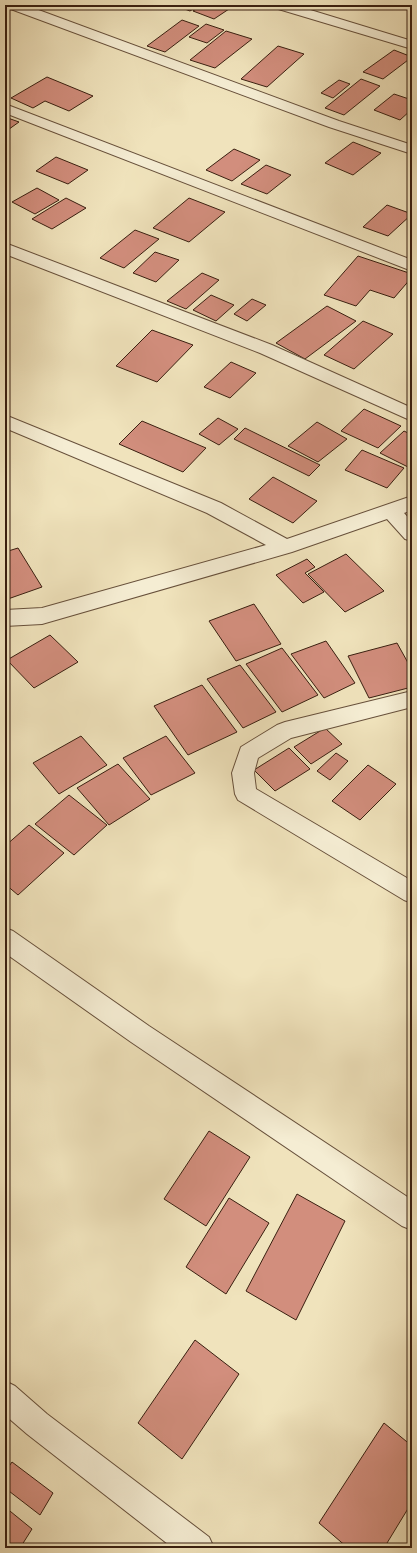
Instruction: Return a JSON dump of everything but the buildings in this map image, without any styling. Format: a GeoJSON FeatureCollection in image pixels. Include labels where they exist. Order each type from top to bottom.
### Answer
{"type":"FeatureCollection","features":[{"type":"Feature","properties":{"kind":"street"},"geometry":{"type":"LineString","coordinates":[[13,5],[334,124],[412,150]]}},
{"type":"Feature","properties":{"kind":"street"},"geometry":{"type":"LineString","coordinates":[[280,5],[412,46]]}},
{"type":"Feature","properties":{"kind":"street"},"geometry":{"type":"LineString","coordinates":[[5,108],[412,266]]}},
{"type":"Feature","properties":{"kind":"street"},"geometry":{"type":"LineString","coordinates":[[5,248],[266,349],[412,415]]}},
{"type":"Feature","properties":{"kind":"street"},"geometry":{"type":"LineString","coordinates":[[5,420],[214,508],[285,547]]}},
{"type":"Feature","properties":{"kind":"street"},"geometry":{"type":"LineString","coordinates":[[5,618],[42,616],[285,547],[412,503]]}},
{"type":"Feature","properties":{"kind":"street"},"geometry":{"type":"LineString","coordinates":[[391,511],[412,534]]}},
{"type":"Feature","properties":{"kind":"street"},"geometry":{"type":"LineString","coordinates":[[412,699],[285,732],[249,752],[243,773],[246,794],[412,893]]}},
{"type":"Feature","properties":{"kind":"street"},"geometry":{"type":"LineString","coordinates":[[5,939],[140,1034],[412,1216]]}},
{"type":"Feature","properties":{"kind":"street"},"geometry":{"type":"LineString","coordinates":[[5,1396],[36,1424],[198,1548]]}}]}
